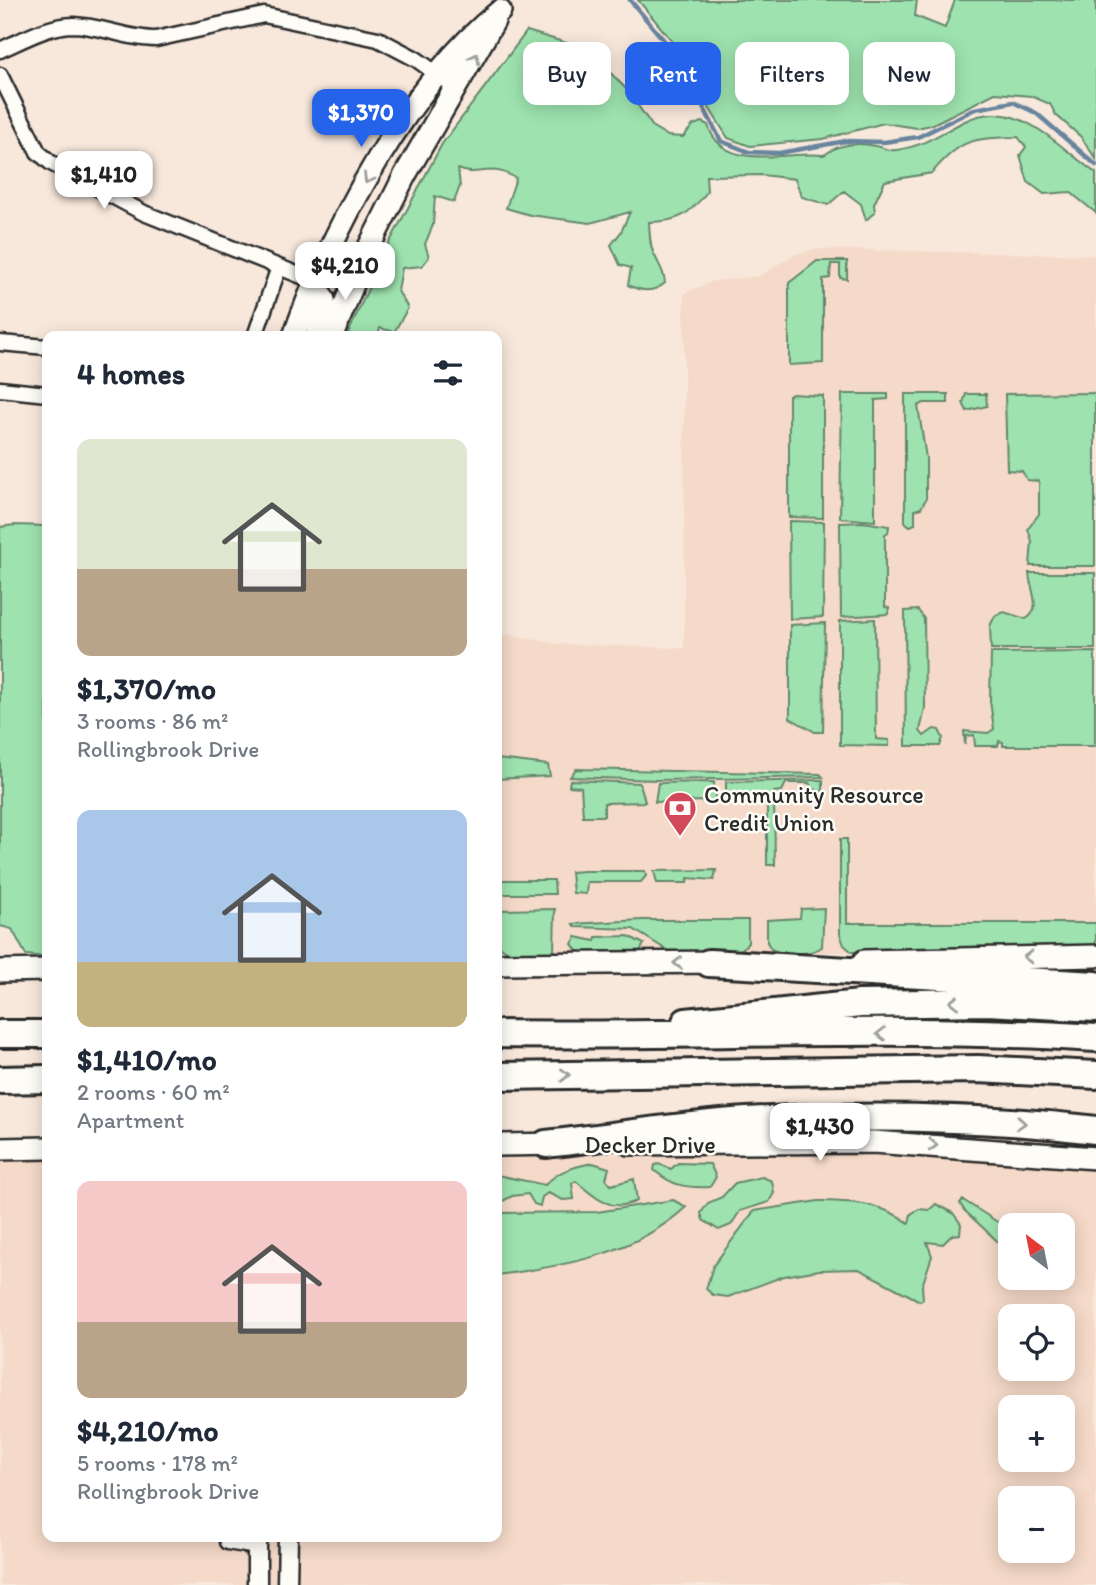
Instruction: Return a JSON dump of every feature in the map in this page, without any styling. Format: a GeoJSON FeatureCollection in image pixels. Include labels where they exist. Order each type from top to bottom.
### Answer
{"type":"FeatureCollection","features":[{"type":"Feature","properties":{"kind":"highway"},"geometry":{"type":"LineString","coordinates":[[709,962],[1096,985]]}},
{"type":"Feature","properties":{"kind":"highway"},"geometry":{"type":"LineString","coordinates":[[649,1036],[694,1019],[860,1004],[988,1002],[1096,1008]]}},
{"type":"Feature","properties":{"kind":"highway"},"geometry":{"type":"LineString","coordinates":[[502,1034],[649,1036],[1018,1033],[1096,1038]]}},
{"type":"Feature","properties":{"kind":"highway"},"geometry":{"type":"LineString","coordinates":[[0,1034],[42,1034]]}},
{"type":"Feature","properties":{"kind":"highway"},"geometry":{"type":"LineString","coordinates":[[978,1069],[1096,1083]]}},
{"type":"Feature","properties":{"kind":"highway"},"geometry":{"type":"LineString","coordinates":[[502,1076],[978,1069],[1096,1075]]}},
{"type":"Feature","properties":{"kind":"highway"},"geometry":{"type":"LineString","coordinates":[[0,1080],[42,1079]]}},
{"type":"Feature","properties":{"kind":"highway"},"geometry":{"type":"LineString","coordinates":[[547,1144],[744,1122],[904,1119],[989,1121],[1096,1129]]}},
{"type":"Feature","properties":{"kind":"main road"},"geometry":{"type":"LineString","coordinates":[[296,331],[314,281],[393,136],[469,36],[504,5]]}},
{"type":"Feature","properties":{"kind":"main road"},"geometry":{"type":"LineString","coordinates":[[334,331],[365,255],[405,175],[504,5]]}},
{"type":"Feature","properties":{"kind":"main road"},"geometry":{"type":"LineString","coordinates":[[314,281],[324,300],[318,331]]}},
{"type":"Feature","properties":{"kind":"main road"},"geometry":{"type":"LineString","coordinates":[[502,964],[1096,956]]}},
{"type":"Feature","properties":{"kind":"main road"},"geometry":{"type":"LineString","coordinates":[[0,971],[42,970]]}},
{"type":"Feature","properties":{"kind":"main road","name":"Decker Drive"},"geometry":{"type":"LineString","coordinates":[[502,1145],[873,1142],[1096,1158]]}},
{"type":"Feature","properties":{"kind":"main road"},"geometry":{"type":"LineString","coordinates":[[0,1149],[42,1148]]}},
{"type":"Feature","properties":{"kind":"street"},"geometry":{"type":"LineString","coordinates":[[0,50],[75,25],[142,39],[264,15],[378,39],[457,88]]}},
{"type":"Feature","properties":{"kind":"street"},"geometry":{"type":"LineString","coordinates":[[0,75],[38,152],[51,163],[144,213],[314,281]]}},
{"type":"Feature","properties":{"kind":"street"},"geometry":{"type":"LineString","coordinates":[[257,331],[279,267]]}},
{"type":"Feature","properties":{"kind":"street"},"geometry":{"type":"LineString","coordinates":[[0,343],[42,346]]}},
{"type":"Feature","properties":{"kind":"street"},"geometry":{"type":"LineString","coordinates":[[0,388],[42,393]]}},
{"type":"Feature","properties":{"kind":"street"},"geometry":{"type":"LineString","coordinates":[[227,1542],[257,1542],[257,1585]]}},
{"type":"Feature","properties":{"kind":"street"},"geometry":{"type":"LineString","coordinates":[[287,1585],[288,1542]]}},
{"type":"Feature","properties":{"kind":"shaded area"},"geometry":{"type":"Polygon","coordinates":[[[815,249],[1096,255],[1096,948],[502,957],[502,634],[560,644],[684,648],[684,293],[713,281],[759,276],[793,255],[815,249]]]}},
{"type":"Feature","properties":{"kind":"shaded area"},"geometry":{"type":"Polygon","coordinates":[[[767,1149],[1096,1169],[1096,1585],[0,1585],[0,1161],[42,1161],[42,1542],[502,1542],[502,1157],[767,1149]]]}},
{"type":"Feature","properties":{"kind":"green space"},"geometry":{"type":"Polygon","coordinates":[[[638,0],[917,0],[915,16],[945,28],[955,0],[1096,0],[1096,159],[1081,137],[1056,115],[1050,104],[1031,96],[995,93],[931,125],[917,128],[884,123],[823,139],[750,146],[728,138],[708,105],[721,105],[721,42],[673,42],[638,0]]]}},
{"type":"Feature","properties":{"kind":"green space"},"geometry":{"type":"Polygon","coordinates":[[[527,31],[563,42],[523,42],[523,105],[611,105],[611,73],[625,88],[625,105],[638,105],[653,127],[668,136],[683,137],[693,125],[702,122],[708,125],[716,140],[727,150],[758,156],[824,155],[843,146],[858,144],[896,150],[924,142],[965,121],[984,115],[1002,114],[1035,127],[1096,173],[1096,213],[1070,192],[1044,194],[1028,182],[1020,155],[1026,147],[1018,137],[969,142],[952,152],[932,173],[885,181],[874,204],[875,212],[866,220],[861,204],[844,191],[828,205],[802,197],[795,179],[762,175],[706,176],[707,192],[688,212],[668,221],[649,222],[652,248],[665,283],[647,290],[628,285],[631,268],[620,265],[611,245],[621,232],[630,212],[590,223],[530,215],[506,208],[516,178],[498,171],[472,172],[458,169],[460,186],[454,202],[435,196],[433,225],[425,244],[429,257],[422,266],[402,268],[398,291],[408,308],[395,331],[380,328],[379,331],[349,331],[385,251],[442,144],[527,31]]]}},
{"type":"Feature","properties":{"kind":"green space"},"geometry":{"type":"Polygon","coordinates":[[[817,261],[847,261],[847,279],[840,278],[840,264],[831,264],[830,278],[823,279],[823,363],[789,365],[789,283],[817,261]]]}},
{"type":"Feature","properties":{"kind":"green space"},"geometry":{"type":"Polygon","coordinates":[[[1095,393],[1095,566],[1030,566],[1032,541],[1028,529],[1039,514],[1039,481],[1027,480],[1022,471],[1007,470],[1005,394],[1095,393]]]}},
{"type":"Feature","properties":{"kind":"green space"},"geometry":{"type":"Polygon","coordinates":[[[842,394],[888,394],[888,399],[875,400],[875,521],[840,518],[842,394]]]}},
{"type":"Feature","properties":{"kind":"green space"},"geometry":{"type":"Polygon","coordinates":[[[905,394],[948,394],[948,403],[924,403],[918,406],[926,458],[926,499],[921,508],[915,510],[915,524],[910,526],[905,522],[905,394]]]}},
{"type":"Feature","properties":{"kind":"green space"},"geometry":{"type":"Polygon","coordinates":[[[966,394],[986,394],[987,406],[967,411],[963,403],[966,394]]]}},
{"type":"Feature","properties":{"kind":"green space"},"geometry":{"type":"Polygon","coordinates":[[[789,396],[823,396],[823,518],[789,517],[789,396]]]}},
{"type":"Feature","properties":{"kind":"green space"},"geometry":{"type":"Polygon","coordinates":[[[789,521],[824,522],[823,617],[790,619],[789,521]]]}},
{"type":"Feature","properties":{"kind":"green space"},"geometry":{"type":"Polygon","coordinates":[[[863,522],[889,526],[888,533],[885,534],[885,607],[889,608],[888,614],[841,617],[840,523],[863,522]]]}},
{"type":"Feature","properties":{"kind":"green space"},"geometry":{"type":"Polygon","coordinates":[[[42,526],[42,957],[26,955],[12,929],[0,926],[0,527],[42,526]]]}},
{"type":"Feature","properties":{"kind":"green space"},"geometry":{"type":"Polygon","coordinates":[[[1029,573],[1095,573],[1095,649],[991,649],[990,626],[995,616],[1004,612],[1026,619],[1034,610],[1029,573]]]}},
{"type":"Feature","properties":{"kind":"green space"},"geometry":{"type":"Polygon","coordinates":[[[918,610],[924,619],[925,708],[920,731],[924,736],[934,729],[939,730],[943,738],[940,746],[906,746],[905,611],[918,610]]]}},
{"type":"Feature","properties":{"kind":"green space"},"geometry":{"type":"Polygon","coordinates":[[[875,619],[876,739],[889,740],[889,746],[840,745],[840,621],[875,619]]]}},
{"type":"Feature","properties":{"kind":"green space"},"geometry":{"type":"Polygon","coordinates":[[[825,623],[823,732],[815,732],[790,718],[790,625],[825,623]]]}},
{"type":"Feature","properties":{"kind":"green space"},"geometry":{"type":"Polygon","coordinates":[[[1095,652],[1095,746],[1003,746],[1003,742],[999,741],[998,746],[975,746],[974,735],[966,736],[965,745],[964,731],[988,733],[994,729],[990,701],[991,653],[1095,652]]]}},
{"type":"Feature","properties":{"kind":"green space"},"geometry":{"type":"Polygon","coordinates":[[[502,760],[548,765],[550,776],[502,779],[502,760]]]}},
{"type":"Feature","properties":{"kind":"green space"},"geometry":{"type":"Polygon","coordinates":[[[576,769],[820,774],[823,777],[657,780],[570,777],[576,769]]]}},
{"type":"Feature","properties":{"kind":"green space"},"geometry":{"type":"Polygon","coordinates":[[[570,780],[640,783],[645,802],[604,803],[604,816],[583,816],[581,787],[569,786],[570,780]]]}},
{"type":"Feature","properties":{"kind":"green space"},"geometry":{"type":"Polygon","coordinates":[[[823,780],[823,792],[813,789],[809,783],[786,783],[782,791],[774,792],[775,865],[767,865],[767,801],[726,801],[726,782],[823,780]]]}},
{"type":"Feature","properties":{"kind":"green space"},"geometry":{"type":"Polygon","coordinates":[[[714,782],[715,801],[655,802],[658,783],[714,782]]]}},
{"type":"Feature","properties":{"kind":"green space"},"geometry":{"type":"Polygon","coordinates":[[[840,839],[847,839],[847,923],[1096,923],[1096,948],[852,952],[844,945],[840,934],[840,839]]]}},
{"type":"Feature","properties":{"kind":"green space"},"geometry":{"type":"Polygon","coordinates":[[[716,870],[714,880],[688,878],[687,883],[657,883],[654,871],[716,870]]]}},
{"type":"Feature","properties":{"kind":"green space"},"geometry":{"type":"Polygon","coordinates":[[[645,871],[646,876],[641,882],[587,882],[586,894],[573,893],[571,872],[645,871]]]}},
{"type":"Feature","properties":{"kind":"green space"},"geometry":{"type":"Polygon","coordinates":[[[502,880],[554,880],[555,894],[502,894],[502,880]]]}},
{"type":"Feature","properties":{"kind":"green space"},"geometry":{"type":"Polygon","coordinates":[[[824,908],[822,947],[797,954],[771,949],[767,942],[767,920],[800,918],[801,909],[824,908]]]}},
{"type":"Feature","properties":{"kind":"green space"},"geometry":{"type":"Polygon","coordinates":[[[555,909],[554,952],[549,955],[512,955],[502,948],[502,910],[555,909]]]}},
{"type":"Feature","properties":{"kind":"green space"},"geometry":{"type":"Polygon","coordinates":[[[642,920],[748,920],[748,943],[738,953],[670,952],[633,929],[575,927],[573,924],[642,920]]]}},
{"type":"Feature","properties":{"kind":"green space"},"geometry":{"type":"Polygon","coordinates":[[[628,936],[644,944],[639,953],[580,955],[572,944],[576,937],[595,941],[596,937],[628,936]]]}},
{"type":"Feature","properties":{"kind":"green space"},"geometry":{"type":"Polygon","coordinates":[[[593,1163],[609,1168],[606,1179],[611,1185],[634,1179],[637,1201],[619,1205],[604,1202],[576,1181],[572,1183],[574,1199],[563,1200],[548,1193],[542,1197],[540,1206],[534,1204],[528,1194],[512,1196],[502,1201],[502,1176],[545,1185],[556,1176],[593,1163]]]}},
{"type":"Feature","properties":{"kind":"green space"},"geometry":{"type":"Polygon","coordinates":[[[678,1163],[710,1164],[716,1177],[710,1187],[686,1186],[667,1180],[654,1170],[655,1165],[671,1169],[678,1163]]]}},
{"type":"Feature","properties":{"kind":"green space"},"geometry":{"type":"Polygon","coordinates":[[[762,1177],[772,1181],[774,1193],[769,1202],[740,1211],[731,1225],[719,1230],[703,1220],[701,1213],[708,1203],[722,1197],[735,1183],[762,1177]]]}},
{"type":"Feature","properties":{"kind":"green space"},"geometry":{"type":"Polygon","coordinates":[[[673,1200],[686,1207],[644,1237],[597,1256],[502,1274],[502,1213],[597,1212],[673,1200]]]}},
{"type":"Feature","properties":{"kind":"green space"},"geometry":{"type":"Polygon","coordinates":[[[963,1200],[998,1222],[998,1242],[964,1210],[960,1203],[963,1200]]]}},
{"type":"Feature","properties":{"kind":"green space"},"geometry":{"type":"Polygon","coordinates":[[[818,1201],[876,1207],[909,1223],[911,1214],[919,1209],[929,1210],[936,1204],[953,1213],[961,1224],[960,1234],[952,1235],[943,1244],[927,1242],[932,1256],[922,1286],[923,1299],[920,1301],[859,1269],[819,1270],[784,1276],[728,1297],[713,1295],[706,1289],[713,1266],[754,1211],[818,1201]]]}},
{"type":"Feature","properties":{"kind":"waterway"},"geometry":{"type":"LineString","coordinates":[[630,0],[677,56],[721,141],[749,152],[779,153],[846,141],[884,142],[918,137],[975,109],[1013,102],[1036,113],[1096,165]]}},
{"type":"Feature","properties":{"kind":"place","name":"Community Resource Credit Union"},"geometry":{"type":"Point","coordinates":[680,838]}}]}
